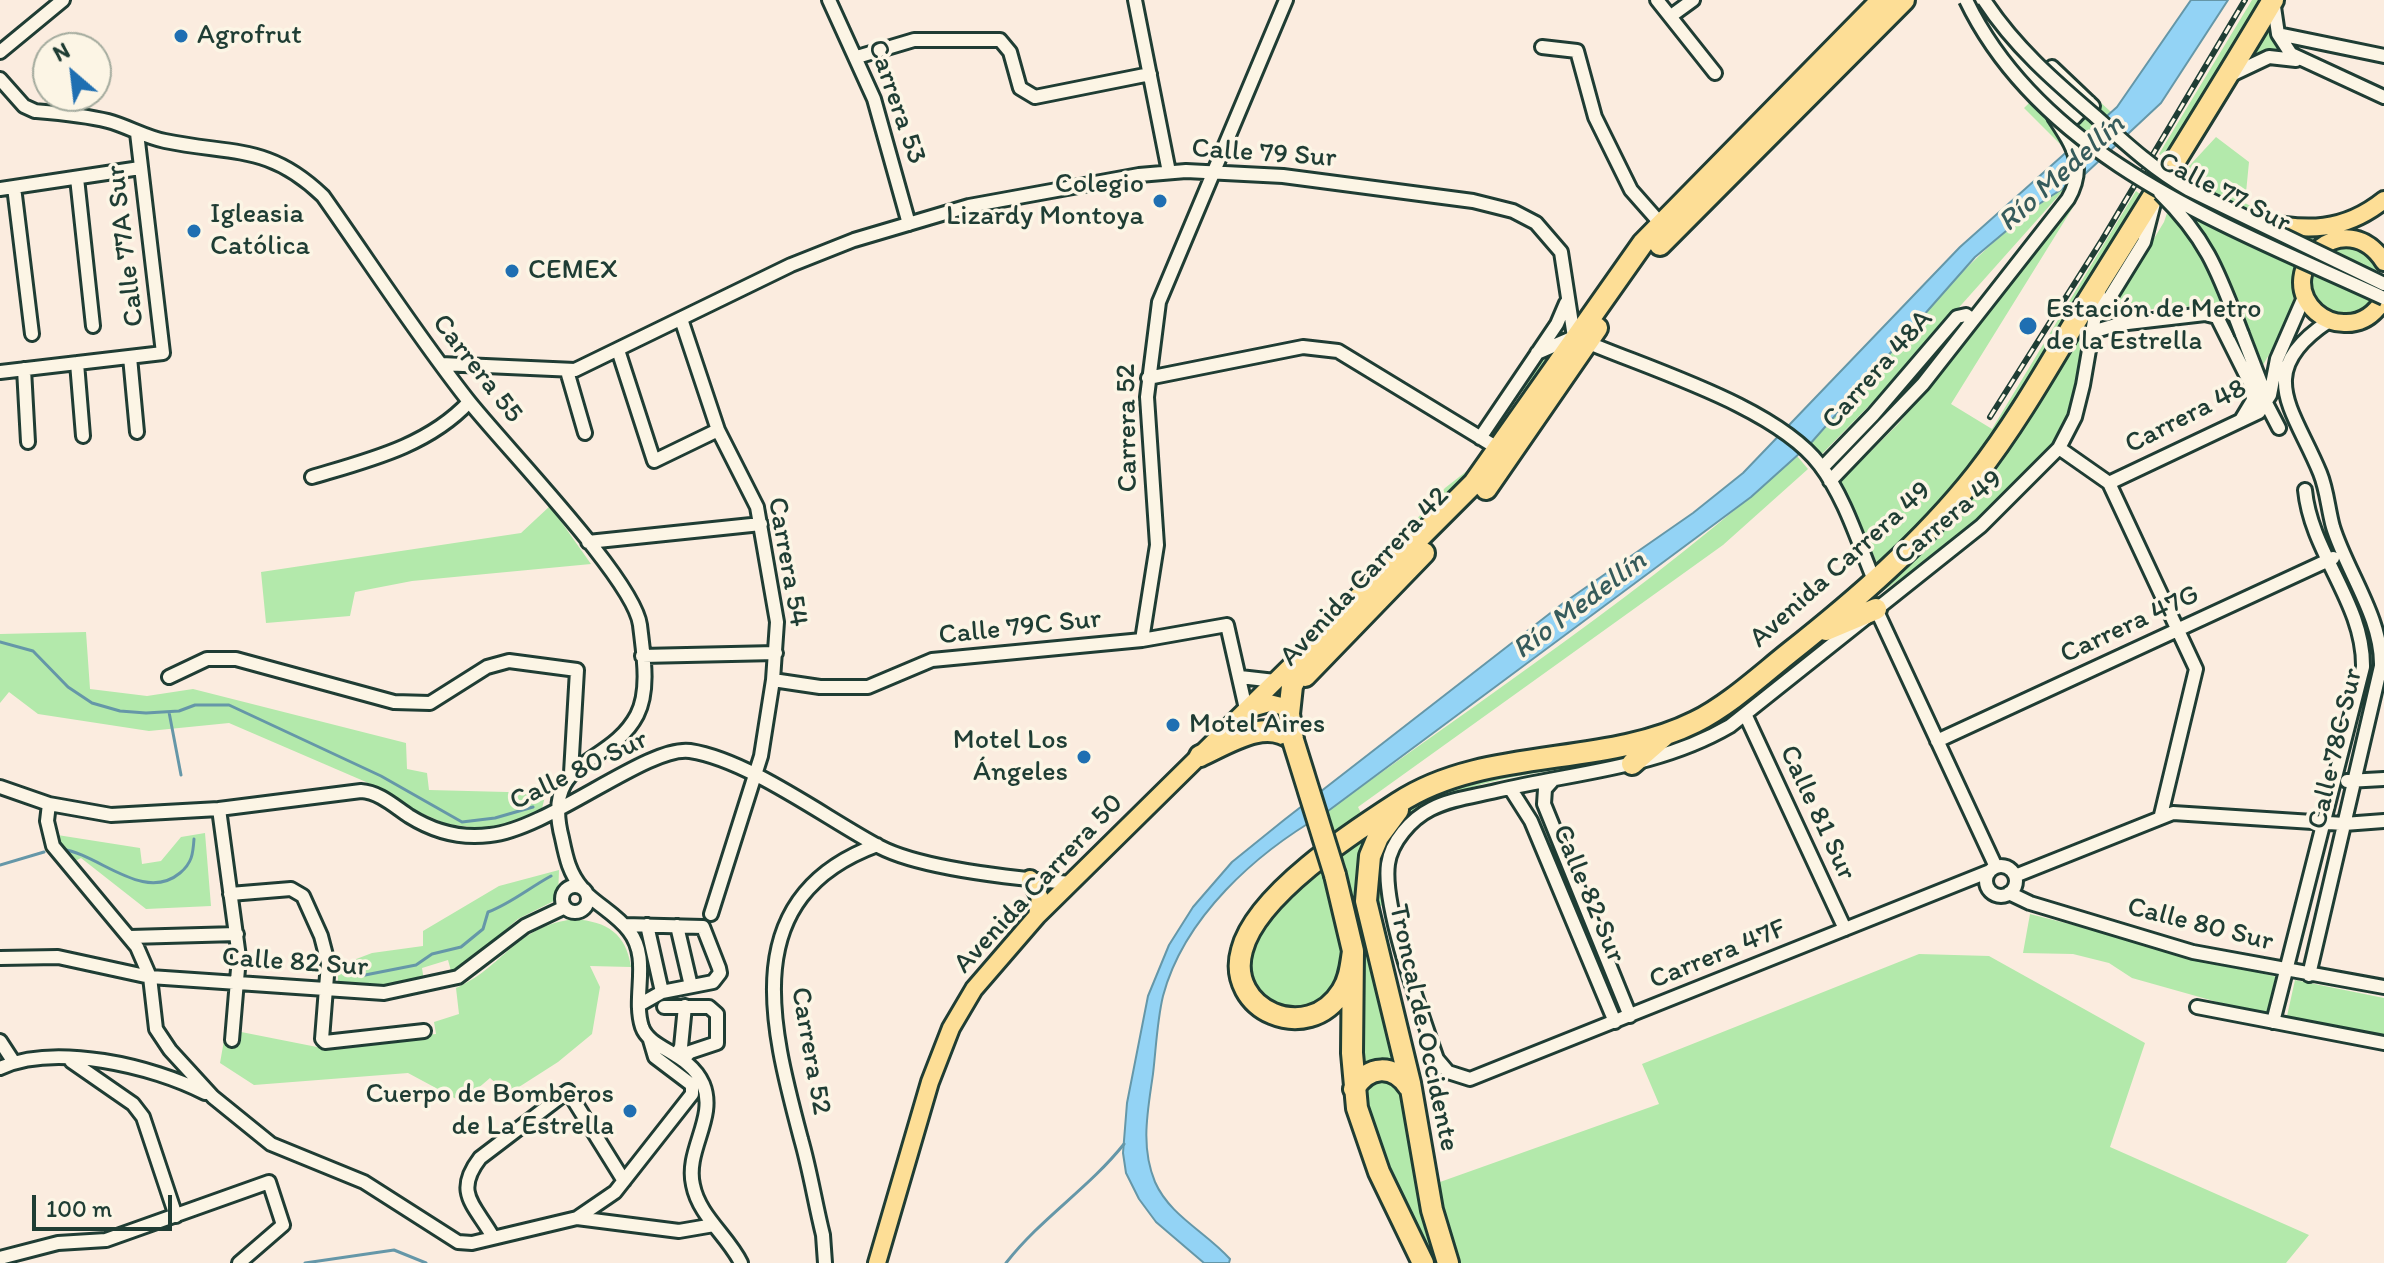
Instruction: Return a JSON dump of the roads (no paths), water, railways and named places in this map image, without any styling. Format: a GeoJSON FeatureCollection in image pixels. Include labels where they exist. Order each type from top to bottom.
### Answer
{"type":"FeatureCollection","features":[{"type":"Feature","properties":{"kind":"highway","name":"Avenida Carrera 42"},"geometry":{"type":"LineString","coordinates":[[1289,708],[1303,679],[1321,657],[1492,482],[1628,262],[1661,224],[1882,0]]}},
{"type":"Feature","properties":{"kind":"highway","name":"Avenida Carrera 42"},"geometry":{"type":"LineString","coordinates":[[1581,340],[1664,241],[1904,0]]}},
{"type":"Feature","properties":{"kind":"highway","name":"Avenida Carrera 49"},"geometry":{"type":"LineString","coordinates":[[1437,782],[1667,734],[1713,712],[1811,636],[1874,580],[1935,522],[1976,475],[2102,279],[2153,187],[2227,78],[2273,0]]}},
{"type":"Feature","properties":{"kind":"highway","name":"Avenida Carrera 42"},"geometry":{"type":"LineString","coordinates":[[1289,708],[1298,670],[1314,643],[1461,497],[1494,440],[1546,391]]}},
{"type":"Feature","properties":{"kind":"highway"},"geometry":{"type":"LineString","coordinates":[[1811,636],[1876,609]]}},
{"type":"Feature","properties":{"kind":"highway","name":"Troncal de Occidente"},"geometry":{"type":"LineString","coordinates":[[1289,708],[1293,740],[1335,875],[1353,951],[1354,1089],[1367,1145],[1423,1263]]}},
{"type":"Feature","properties":{"kind":"highway"},"geometry":{"type":"LineString","coordinates":[[1200,756],[1260,731],[1279,731],[1293,740]]}},
{"type":"Feature","properties":{"kind":"highway"},"geometry":{"type":"LineString","coordinates":[[1632,764],[1667,734]]}},
{"type":"Feature","properties":{"kind":"highway","name":"Troncal de Occidente"},"geometry":{"type":"LineString","coordinates":[[1437,782],[1406,802],[1389,819],[1370,856],[1366,889],[1369,916],[1412,1095],[1432,1210],[1448,1263]]}},
{"type":"Feature","properties":{"kind":"highway"},"geometry":{"type":"LineString","coordinates":[[1353,951],[1343,989],[1332,1003],[1306,1019],[1278,1017],[1268,1012],[1256,1003],[1242,978],[1241,950],[1248,935],[1286,889],[1337,844],[1407,797],[1437,782]]}},
{"type":"Feature","properties":{"kind":"highway"},"geometry":{"type":"LineString","coordinates":[[1354,1089],[1366,1074],[1385,1070],[1403,1078],[1412,1095]]}},
{"type":"Feature","properties":{"kind":"main road"},"geometry":{"type":"LineString","coordinates":[[2250,219],[2297,229],[2324,228],[2352,222],[2384,200]]}},
{"type":"Feature","properties":{"kind":"main road"},"geometry":{"type":"LineString","coordinates":[[2384,215],[2364,229],[2327,242],[2308,260],[2303,272],[2305,295],[2312,308],[2329,321],[2342,324],[2367,318],[2384,324]]}},
{"type":"Feature","properties":{"kind":"main road"},"geometry":{"type":"LineString","coordinates":[[2340,239],[2365,243],[2384,261]]}},
{"type":"Feature","properties":{"kind":"main road"},"geometry":{"type":"LineString","coordinates":[[2384,250],[2384,261]]}},
{"type":"Feature","properties":{"kind":"main road"},"geometry":{"type":"LineString","coordinates":[[2367,318],[2384,298]]}},
{"type":"Feature","properties":{"kind":"main road","name":"Avenida Carrera 50"},"geometry":{"type":"LineString","coordinates":[[877,1263],[921,1108],[951,1028],[985,974],[1037,916],[1314,643]]}},
{"type":"Feature","properties":{"kind":"main road"},"geometry":{"type":"LineString","coordinates":[[1246,709],[1269,703],[1289,708]]}},
{"type":"Feature","properties":{"kind":"main road"},"geometry":{"type":"LineString","coordinates":[[1030,879],[1040,898],[1037,916]]}},
{"type":"Feature","properties":{"kind":"street"},"geometry":{"type":"LineString","coordinates":[[1,49],[63,0]]}},
{"type":"Feature","properties":{"kind":"street","name":"Carrera 53"},"geometry":{"type":"LineString","coordinates":[[829,0],[857,57],[883,124],[909,224]]}},
{"type":"Feature","properties":{"kind":"street"},"geometry":{"type":"LineString","coordinates":[[1135,0],[1169,172]]}},
{"type":"Feature","properties":{"kind":"street","name":"Carrera 52"},"geometry":{"type":"LineString","coordinates":[[1142,640],[1157,545],[1147,437],[1148,378],[1159,302],[1286,0]]}},
{"type":"Feature","properties":{"kind":"street"},"geometry":{"type":"LineString","coordinates":[[1657,0],[1715,73]]}},
{"type":"Feature","properties":{"kind":"street"},"geometry":{"type":"LineString","coordinates":[[1671,16],[1693,0]]}},
{"type":"Feature","properties":{"kind":"street","name":"Calle 77 Sur"},"geometry":{"type":"LineString","coordinates":[[1966,0],[2000,56],[2051,112],[2100,152],[2153,187],[2384,298]]}},
{"type":"Feature","properties":{"kind":"street"},"geometry":{"type":"LineString","coordinates":[[1975,0],[2019,64],[2074,118],[2089,102]]}},
{"type":"Feature","properties":{"kind":"street","name":"Calle 77 Sur"},"geometry":{"type":"LineString","coordinates":[[1984,0],[2031,60],[2137,154],[2174,181],[2384,284]]}},
{"type":"Feature","properties":{"kind":"street"},"geometry":{"type":"LineString","coordinates":[[2273,0],[2278,34],[2283,45],[2300,61]]}},
{"type":"Feature","properties":{"kind":"street"},"geometry":{"type":"LineString","coordinates":[[2278,34],[2384,56]]}},
{"type":"Feature","properties":{"kind":"street"},"geometry":{"type":"LineString","coordinates":[[857,57],[914,40],[1000,40],[1010,52],[1020,88],[1035,97],[1150,74]]}},
{"type":"Feature","properties":{"kind":"street"},"geometry":{"type":"LineString","coordinates":[[1542,47],[1568,47],[1577,51],[1595,117],[1631,190],[1661,224]]}},
{"type":"Feature","properties":{"kind":"street"},"geometry":{"type":"LineString","coordinates":[[2227,78],[2249,64],[2269,57],[2300,61],[2384,97]]}},
{"type":"Feature","properties":{"kind":"street"},"geometry":{"type":"LineString","coordinates":[[2052,67],[2130,142]]}},
{"type":"Feature","properties":{"kind":"street","name":"Carrera 55"},"geometry":{"type":"LineString","coordinates":[[0,79],[24,106],[35,111],[110,122],[165,141],[246,152],[278,162],[301,175],[323,196],[469,402],[588,542],[632,600],[639,622],[644,692],[636,717],[615,740],[571,773]]}},
{"type":"Feature","properties":{"kind":"street","name":"Carrera 48A"},"geometry":{"type":"LineString","coordinates":[[1830,481],[1923,384],[2068,199],[2078,177],[2077,157],[2051,112]]}},
{"type":"Feature","properties":{"kind":"street","name":"Calle 77A Sur"},"geometry":{"type":"LineString","coordinates":[[130,357],[163,353],[137,133]]}},
{"type":"Feature","properties":{"kind":"street"},"geometry":{"type":"LineString","coordinates":[[0,189],[140,168]]}},
{"type":"Feature","properties":{"kind":"street","name":"Calle 79 Sur"},"geometry":{"type":"LineString","coordinates":[[441,364],[567,371],[618,350],[806,258],[909,224],[969,206],[1169,172],[1216,171],[1258,173],[1459,199],[1513,211],[1536,223],[1561,252],[1567,299],[1581,340]]}},
{"type":"Feature","properties":{"kind":"street"},"geometry":{"type":"LineString","coordinates":[[77,178],[93,326]]}},
{"type":"Feature","properties":{"kind":"street"},"geometry":{"type":"LineString","coordinates":[[14,187],[32,334]]}},
{"type":"Feature","properties":{"kind":"street"},"geometry":{"type":"LineString","coordinates":[[2092,332],[2144,242],[2153,187]]}},
{"type":"Feature","properties":{"kind":"street"},"geometry":{"type":"LineString","coordinates":[[2153,187],[2185,217],[2207,248],[2242,334],[2262,393],[2239,423]]}},
{"type":"Feature","properties":{"kind":"street","name":"Carrera 49"},"geometry":{"type":"LineString","coordinates":[[1463,1078],[1448,1072],[1437,1059],[1389,896],[1388,863],[1391,850],[1409,826],[1431,809],[1510,788],[1632,764],[1694,746],[1746,716],[1999,510],[2059,448],[2075,417],[2102,279]]}},
{"type":"Feature","properties":{"kind":"street","name":"Carrera 48"},"geometry":{"type":"LineString","coordinates":[[2109,483],[2259,412],[2266,403],[2277,359],[2305,295]]}},
{"type":"Feature","properties":{"kind":"street"},"geometry":{"type":"LineString","coordinates":[[1148,378],[1303,347],[1324,347],[1338,351],[1494,440],[1537,353],[1561,318],[1567,299]]}},
{"type":"Feature","properties":{"kind":"street"},"geometry":{"type":"LineString","coordinates":[[2092,332],[2119,324],[2205,314],[2217,317],[2252,387],[2253,400],[2239,423]]}},
{"type":"Feature","properties":{"kind":"street","name":"Carrera 48A"},"geometry":{"type":"LineString","coordinates":[[1822,468],[1957,317],[1966,315],[1973,320]]}},
{"type":"Feature","properties":{"kind":"street","name":"Carrera 54"},"geometry":{"type":"LineString","coordinates":[[681,319],[718,430],[750,488],[761,524],[777,622],[773,680],[754,776],[711,914]]}},
{"type":"Feature","properties":{"kind":"street","name":"Carrera 48"},"geometry":{"type":"LineString","coordinates":[[2287,405],[2285,374],[2296,348],[2329,321]]}},
{"type":"Feature","properties":{"kind":"street"},"geometry":{"type":"LineString","coordinates":[[1537,353],[1581,340],[1770,420],[1810,453],[1822,468],[1874,580]]}},
{"type":"Feature","properties":{"kind":"street"},"geometry":{"type":"LineString","coordinates":[[618,350],[654,461],[718,430]]}},
{"type":"Feature","properties":{"kind":"street"},"geometry":{"type":"LineString","coordinates":[[0,372],[130,357],[137,432]]}},
{"type":"Feature","properties":{"kind":"street"},"geometry":{"type":"LineString","coordinates":[[77,363],[83,436]]}},
{"type":"Feature","properties":{"kind":"street"},"geometry":{"type":"LineString","coordinates":[[24,369],[28,442]]}},
{"type":"Feature","properties":{"kind":"street"},"geometry":{"type":"LineString","coordinates":[[567,371],[585,433]]}},
{"type":"Feature","properties":{"kind":"street"},"geometry":{"type":"LineString","coordinates":[[312,477],[419,441],[446,424],[469,402]]}},
{"type":"Feature","properties":{"kind":"street"},"geometry":{"type":"LineString","coordinates":[[2266,403],[2279,428]]}},
{"type":"Feature","properties":{"kind":"street","name":"Calle 78C Sur"},"geometry":{"type":"LineString","coordinates":[[2287,405],[2320,471],[2343,553],[2383,651],[2381,680],[2309,975]]}},
{"type":"Feature","properties":{"kind":"street"},"geometry":{"type":"LineString","coordinates":[[1845,444],[1856,456]]}},
{"type":"Feature","properties":{"kind":"street"},"geometry":{"type":"LineString","coordinates":[[2059,448],[2109,483],[2192,657],[2196,678],[2161,815]]}},
{"type":"Feature","properties":{"kind":"street","name":"Calle 78C Sur"},"geometry":{"type":"LineString","coordinates":[[2273,1022],[2359,690],[2363,650],[2353,614],[2309,514],[2305,490]]}},
{"type":"Feature","properties":{"kind":"street"},"geometry":{"type":"LineString","coordinates":[[588,542],[761,524]]}},
{"type":"Feature","properties":{"kind":"street","name":"Carrera 47G"},"geometry":{"type":"LineString","coordinates":[[1937,741],[2343,553]]}},
{"type":"Feature","properties":{"kind":"street"},"geometry":{"type":"LineString","coordinates":[[1876,609],[1993,869],[1988,889],[2000,896],[2009,893],[2015,876]]}},
{"type":"Feature","properties":{"kind":"street","name":"Calle 79C Sur"},"geometry":{"type":"LineString","coordinates":[[773,680],[820,687],[868,687],[932,660],[1142,640],[1227,625],[1240,677]]}},
{"type":"Feature","properties":{"kind":"street"},"geometry":{"type":"LineString","coordinates":[[642,656],[776,653]]}},
{"type":"Feature","properties":{"kind":"street"},"geometry":{"type":"LineString","coordinates":[[49,804],[47,821],[60,858],[130,937],[150,977],[156,1029],[170,1050],[213,1097],[254,1131],[291,1153],[364,1182],[409,1208],[447,1238],[472,1243],[577,1218],[610,1197],[693,1089],[692,1085],[655,1057],[641,1022],[639,953],[624,925],[585,891],[569,869],[555,813],[558,798],[571,773],[577,670],[509,661],[487,667],[430,703],[394,702],[236,659],[207,659],[169,677]]}},
{"type":"Feature","properties":{"kind":"street"},"geometry":{"type":"LineString","coordinates":[[1246,709],[1240,677],[1275,681]]}},
{"type":"Feature","properties":{"kind":"street","name":"Calle 81 Sur"},"geometry":{"type":"LineString","coordinates":[[1746,716],[1845,929]]}},
{"type":"Feature","properties":{"kind":"street","name":"Calle 80 Sur"},"geometry":{"type":"LineString","coordinates":[[0,787],[49,804],[111,815],[219,809],[370,791],[425,825],[474,836],[509,831],[555,813],[670,753],[695,752],[754,776],[877,845],[922,861],[1071,883]]}},
{"type":"Feature","properties":{"kind":"street"},"geometry":{"type":"LineString","coordinates":[[2296,820],[2324,806],[2334,788],[2354,781],[2384,779]]}},
{"type":"Feature","properties":{"kind":"street","name":"Calle 82 Sur"},"geometry":{"type":"LineString","coordinates":[[1553,780],[1545,789],[1544,804],[1630,1016]]}},
{"type":"Feature","properties":{"kind":"street","name":"Calle 82 Sur"},"geometry":{"type":"LineString","coordinates":[[1510,788],[1531,821],[1615,1022]]}},
{"type":"Feature","properties":{"kind":"street"},"geometry":{"type":"LineString","coordinates":[[219,809],[237,934],[232,1040]]}},
{"type":"Feature","properties":{"kind":"street"},"geometry":{"type":"LineString","coordinates":[[2015,876],[2041,869],[2161,815],[2192,812],[2344,824],[2384,821]]}},
{"type":"Feature","properties":{"kind":"street","name":"Carrera 52"},"geometry":{"type":"LineString","coordinates":[[825,1263],[823,1235],[776,1030],[772,970],[786,921],[804,896],[831,867],[877,845]]}},
{"type":"Feature","properties":{"kind":"street"},"geometry":{"type":"LineString","coordinates":[[1993,869],[2005,867],[2015,876]]}},
{"type":"Feature","properties":{"kind":"street"},"geometry":{"type":"LineString","coordinates":[[569,869],[564,892],[565,907],[609,914]]}},
{"type":"Feature","properties":{"kind":"street","name":"Carrera 47F"},"geometry":{"type":"LineString","coordinates":[[1463,1078],[1478,1077],[1993,869]]}},
{"type":"Feature","properties":{"kind":"street"},"geometry":{"type":"LineString","coordinates":[[564,892],[574,886],[585,891]]}},
{"type":"Feature","properties":{"kind":"street"},"geometry":{"type":"LineString","coordinates":[[230,894],[299,890],[325,951],[322,1039],[325,1042],[424,1031]]}},
{"type":"Feature","properties":{"kind":"street"},"geometry":{"type":"LineString","coordinates":[[581,911],[587,904],[585,891]]}},
{"type":"Feature","properties":{"kind":"street","name":"Calle 80 Sur"},"geometry":{"type":"LineString","coordinates":[[2009,893],[2147,940],[2287,971],[2384,987]]}},
{"type":"Feature","properties":{"kind":"street","name":"Calle 82 Sur"},"geometry":{"type":"LineString","coordinates":[[0,958],[58,957],[150,977],[384,993],[458,977],[483,961],[525,926],[565,907]]}},
{"type":"Feature","properties":{"kind":"street"},"geometry":{"type":"LineString","coordinates":[[624,925],[703,927],[720,973],[713,982],[662,992],[639,1005]]}},
{"type":"Feature","properties":{"kind":"street"},"geometry":{"type":"LineString","coordinates":[[647,925],[662,992]]}},
{"type":"Feature","properties":{"kind":"street"},"geometry":{"type":"LineString","coordinates":[[677,926],[691,986]]}},
{"type":"Feature","properties":{"kind":"street"},"geometry":{"type":"LineString","coordinates":[[130,937],[237,934]]}},
{"type":"Feature","properties":{"kind":"street"},"geometry":{"type":"LineString","coordinates":[[681,1056],[685,1006]]}},
{"type":"Feature","properties":{"kind":"street"},"geometry":{"type":"LineString","coordinates":[[664,1007],[714,1009],[719,1037],[712,1048],[700,1048],[681,1056]]}},
{"type":"Feature","properties":{"kind":"street"},"geometry":{"type":"LineString","coordinates":[[2197,1007],[2384,1043]]}},
{"type":"Feature","properties":{"kind":"street"},"geometry":{"type":"LineString","coordinates":[[650,1040],[681,1056],[701,1080],[707,1095],[691,1173],[695,1194],[741,1263]]}},
{"type":"Feature","properties":{"kind":"street"},"geometry":{"type":"LineString","coordinates":[[0,1041],[13,1061]]}},
{"type":"Feature","properties":{"kind":"street"},"geometry":{"type":"LineString","coordinates":[[0,1068],[13,1061],[33,1058],[132,1065],[213,1097]]}},
{"type":"Feature","properties":{"kind":"street"},"geometry":{"type":"LineString","coordinates":[[70,1060],[133,1104],[143,1117],[176,1216]]}},
{"type":"Feature","properties":{"kind":"street"},"geometry":{"type":"LineString","coordinates":[[493,1237],[466,1194],[466,1183],[480,1158],[568,1091],[624,1181]]}},
{"type":"Feature","properties":{"kind":"street"},"geometry":{"type":"LineString","coordinates":[[0,1258],[58,1243],[106,1240],[269,1182],[283,1225],[239,1263]]}},
{"type":"Feature","properties":{"kind":"street"},"geometry":{"type":"LineString","coordinates":[[577,1218],[679,1231],[714,1225]]}},
{"type":"Feature","properties":{"kind":"water","name":"Río Medellín"},"geometry":{"type":"Polygon","coordinates":[[[2191,0],[2228,0],[2161,103],[2085,174],[2036,206],[1975,257],[1810,444],[1751,497],[1324,814],[1273,848],[1226,890],[1205,914],[1173,967],[1163,996],[1146,1128],[1150,1168],[1162,1194],[1179,1214],[1230,1259],[1229,1263],[1204,1263],[1156,1222],[1139,1199],[1126,1173],[1123,1153],[1127,1103],[1148,996],[1169,945],[1193,907],[1232,862],[1284,820],[1562,604],[1693,513],[1743,473],[1960,247],[2117,107],[2191,0]]]}},
{"type":"Feature","properties":{"kind":"waterway"},"geometry":{"type":"LineString","coordinates":[[0,642],[33,651],[68,687],[92,703],[120,711],[146,713],[179,711],[195,705],[229,705],[381,776],[462,822],[495,818],[533,807]]}},
{"type":"Feature","properties":{"kind":"waterway"},"geometry":{"type":"LineString","coordinates":[[169,712],[181,775]]}},
{"type":"Feature","properties":{"kind":"waterway"},"geometry":{"type":"LineString","coordinates":[[62,849],[137,880],[152,883],[166,881],[187,866],[194,839]]}},
{"type":"Feature","properties":{"kind":"waterway"},"geometry":{"type":"LineString","coordinates":[[0,865],[44,852]]}},
{"type":"Feature","properties":{"kind":"waterway"},"geometry":{"type":"LineString","coordinates":[[360,976],[416,965],[432,954],[461,947],[483,929],[488,912],[551,876]]}},
{"type":"Feature","properties":{"kind":"waterway"},"geometry":{"type":"LineString","coordinates":[[1006,1263],[1124,1144]]}},
{"type":"Feature","properties":{"kind":"waterway"},"geometry":{"type":"LineString","coordinates":[[305,1263],[394,1250],[426,1263]]}},
{"type":"Feature","properties":{"kind":"railway"},"geometry":{"type":"LineString","coordinates":[[1990,417],[2102,240],[2245,0]]}},
{"type":"Feature","properties":{"kind":"place","name":"Agrofrut"},"geometry":{"type":"Point","coordinates":[181,36]}},
{"type":"Feature","properties":{"kind":"place","name":"Colegio Lizardy Montoya"},"geometry":{"type":"Point","coordinates":[1160,201]}},
{"type":"Feature","properties":{"kind":"place","name":"Igleasia Católica"},"geometry":{"type":"Point","coordinates":[194,231]}},
{"type":"Feature","properties":{"kind":"place","name":"CEMEX"},"geometry":{"type":"Point","coordinates":[512,271]}},
{"type":"Feature","properties":{"kind":"place","name":"Estación de Metro de la Estrella"},"geometry":{"type":"Point","coordinates":[2028,326]}},
{"type":"Feature","properties":{"kind":"place","name":"Motel Aires"},"geometry":{"type":"Point","coordinates":[1173,725]}},
{"type":"Feature","properties":{"kind":"place","name":"Motel Los Ángeles"},"geometry":{"type":"Point","coordinates":[1084,757]}},
{"type":"Feature","properties":{"kind":"place","name":"Cuerpo de Bomberos de La Estrella"},"geometry":{"type":"Point","coordinates":[630,1111]}}]}
